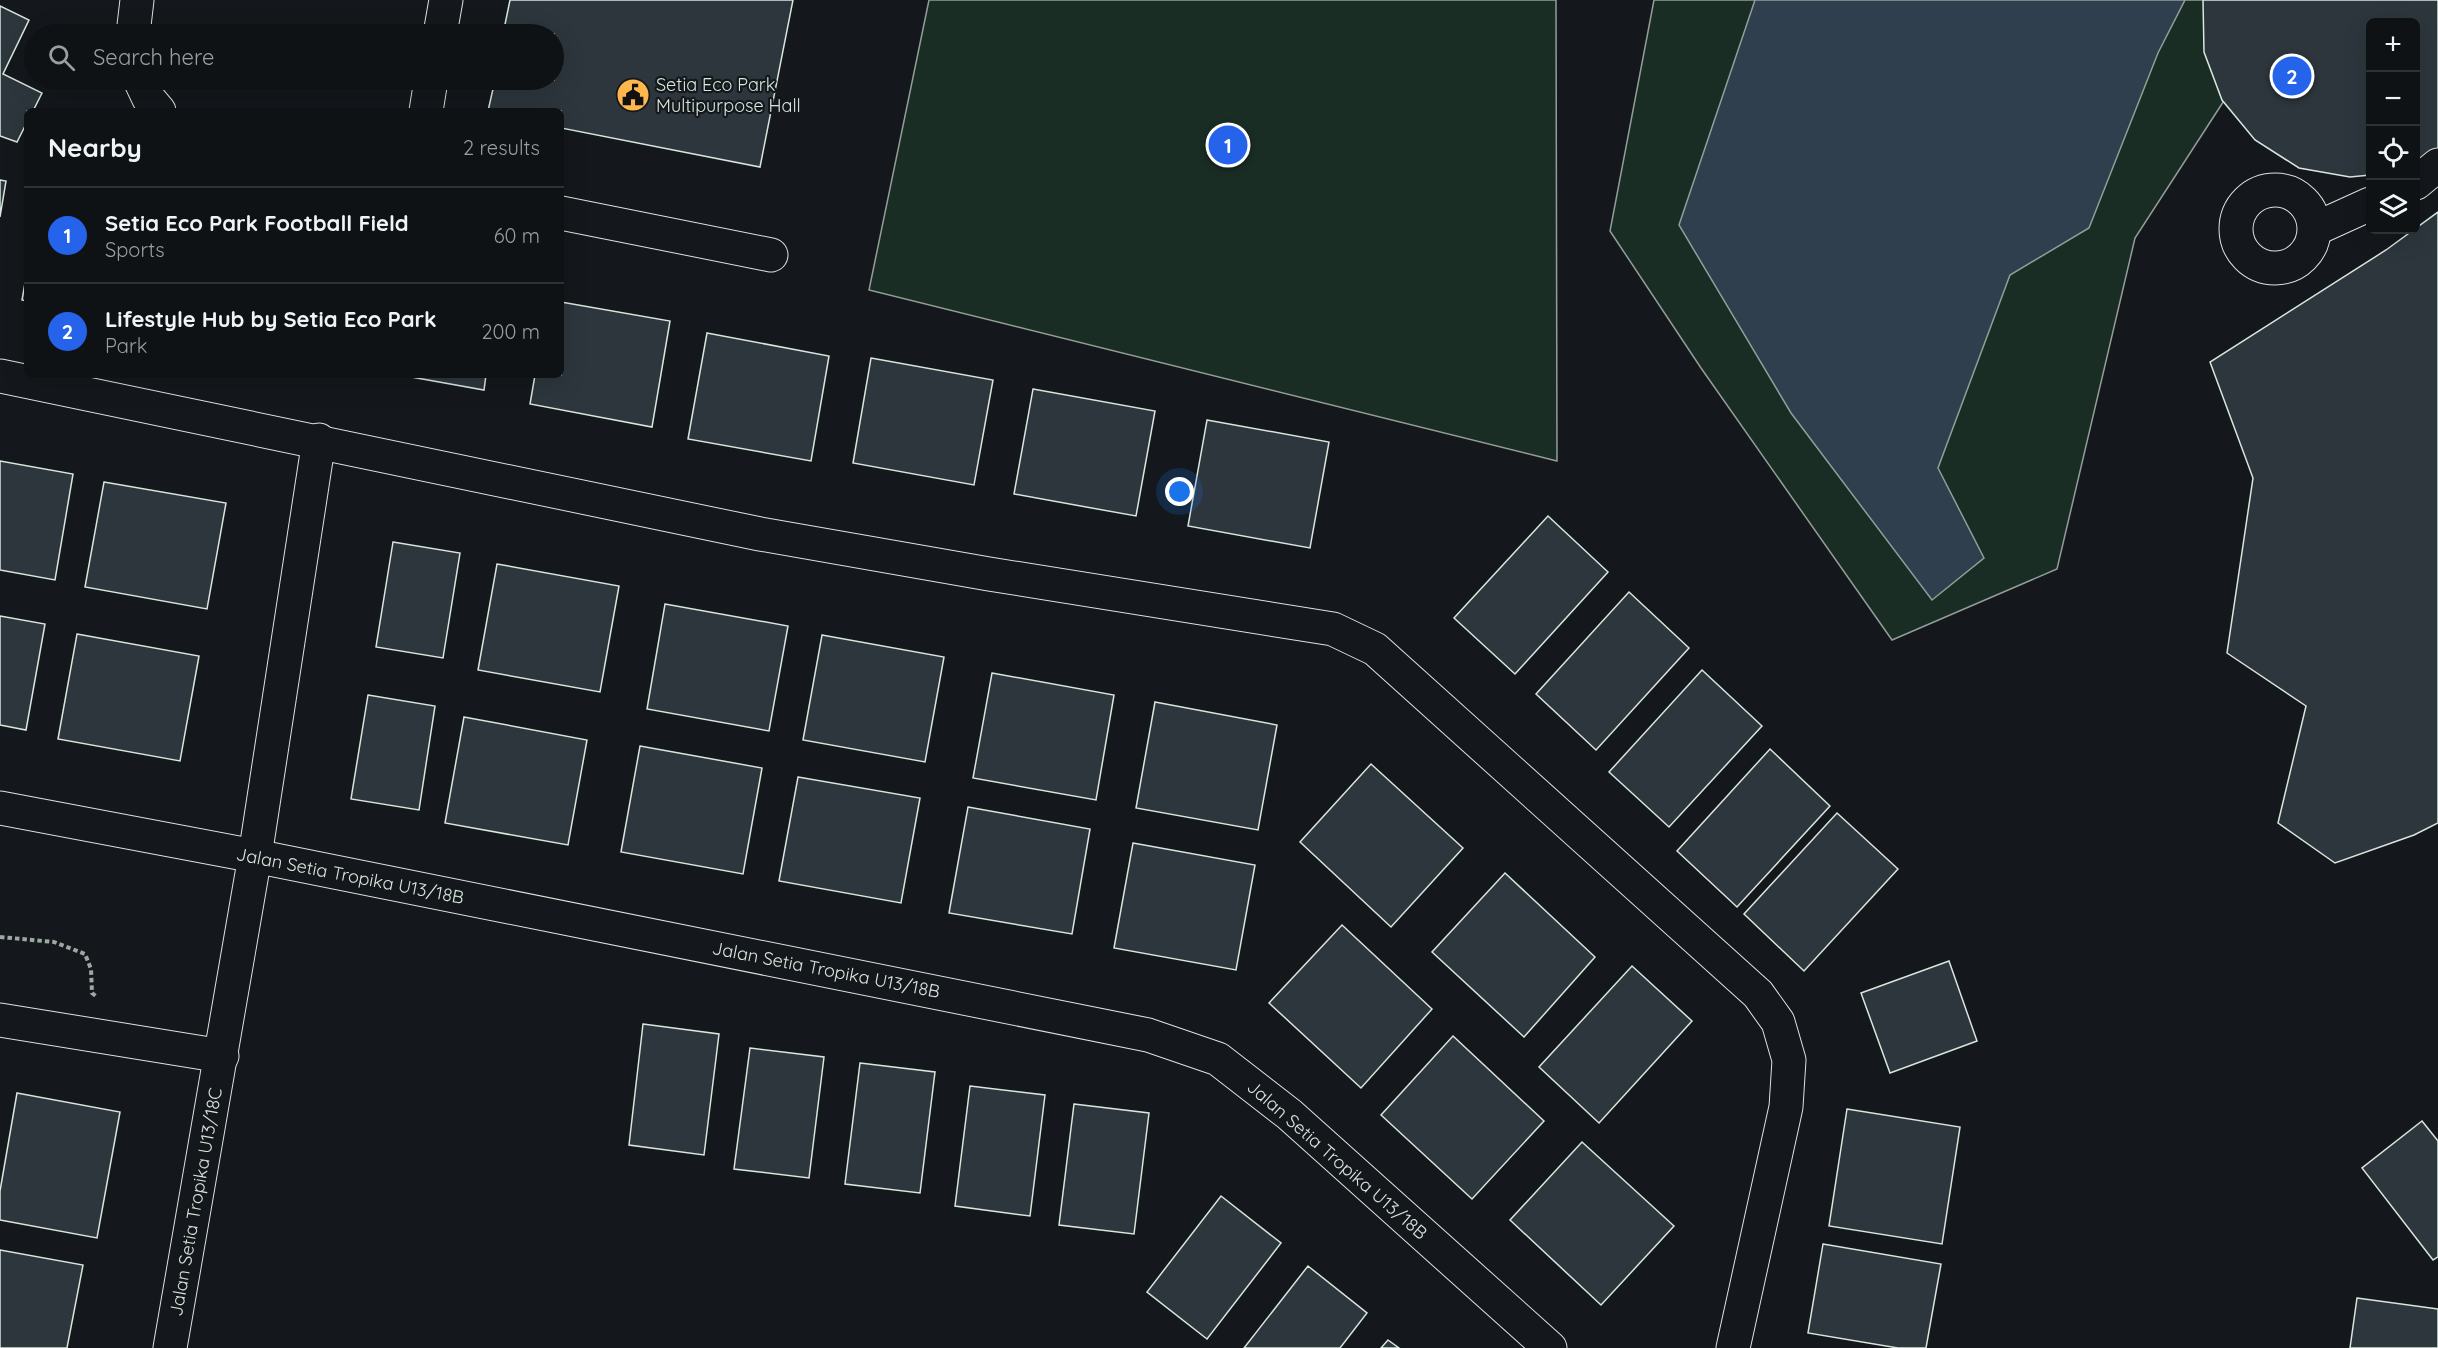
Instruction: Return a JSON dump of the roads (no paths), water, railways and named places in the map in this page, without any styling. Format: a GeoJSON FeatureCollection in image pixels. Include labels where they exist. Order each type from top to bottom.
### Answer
{"type":"FeatureCollection","features":[{"type":"Feature","properties":{"kind":"street"},"geometry":{"type":"LineString","coordinates":[[134,24],[137,0]]}},
{"type":"Feature","properties":{"kind":"street"},"geometry":{"type":"LineString","coordinates":[[442,24],[446,0]]}},
{"type":"Feature","properties":{"kind":"street"},"geometry":{"type":"LineString","coordinates":[[145,90],[156,108]]}},
{"type":"Feature","properties":{"kind":"street"},"geometry":{"type":"LineString","coordinates":[[426,108],[429,90]]}},
{"type":"Feature","properties":{"kind":"street"},"geometry":{"type":"LineString","coordinates":[[2420,181],[2438,165]]}},
{"type":"Feature","properties":{"kind":"street"},"geometry":{"type":"LineString","coordinates":[[2420,188],[2438,197]]}},
{"type":"Feature","properties":{"kind":"street"},"geometry":{"type":"LineString","coordinates":[[2315,229],[2366,206]]}},
{"type":"Feature","properties":{"kind":"street"},"geometry":{"type":"LineString","coordinates":[[564,214],[771,255]]}},
{"type":"Feature","properties":{"kind":"street"},"geometry":{"type":"LineString","coordinates":[[0,376],[319,440],[760,534],[989,574],[1333,629],[1376,649],[1758,994],[1778,1023],[1789,1060],[1786,1107],[1733,1348]]}},
{"type":"Feature","properties":{"kind":"street","name":"Jalan Setia Tropika U13/18C"},"geometry":{"type":"LineString","coordinates":[[170,1348],[255,856],[319,440]]}},
{"type":"Feature","properties":{"kind":"street","name":"Jalan Setia Tropika U13/18B"},"geometry":{"type":"LineString","coordinates":[[0,808],[255,856],[1148,1035],[1218,1059],[1289,1114],[1550,1348]]}},
{"type":"Feature","properties":{"kind":"street"},"geometry":{"type":"LineString","coordinates":[[0,1020],[222,1056]]}},
{"type":"Feature","properties":{"kind":"water"},"geometry":{"type":"Polygon","coordinates":[[[1755,0],[2185,0],[2158,53],[2089,228],[2010,275],[1938,468],[1984,558],[1932,600],[1791,413],[1679,225],[1755,0]]]}},
{"type":"Feature","properties":{"kind":"place","name":"Lifestyle Hub by Setia Eco Park"},"geometry":{"type":"Point","coordinates":[2292,76]}},
{"type":"Feature","properties":{"kind":"place","name":"Setia Eco Park Multipurpose Hall"},"geometry":{"type":"Point","coordinates":[633,95]}},
{"type":"Feature","properties":{"kind":"place","name":"Setia Eco Park Football Field"},"geometry":{"type":"Point","coordinates":[1228,145]}}]}
